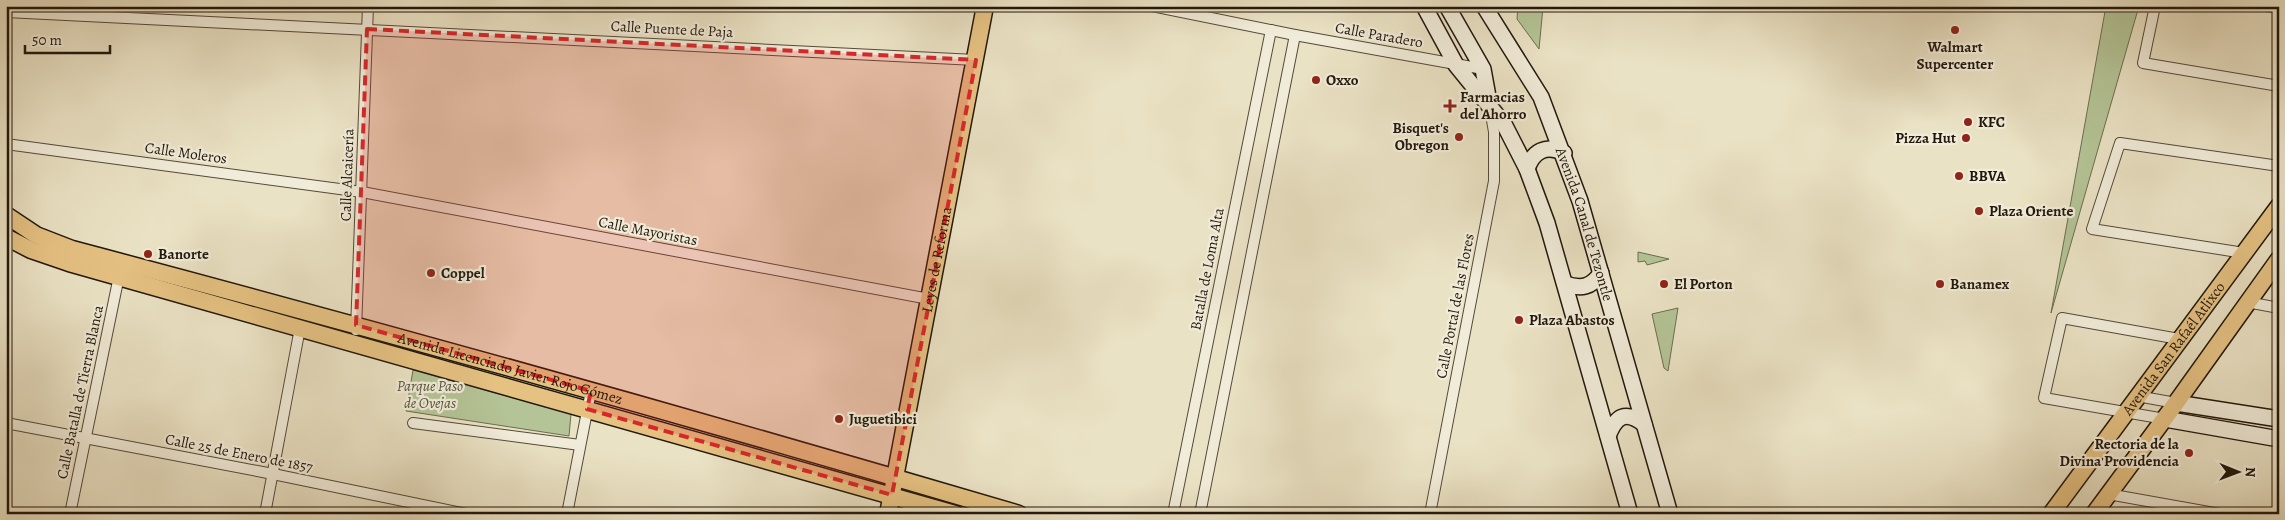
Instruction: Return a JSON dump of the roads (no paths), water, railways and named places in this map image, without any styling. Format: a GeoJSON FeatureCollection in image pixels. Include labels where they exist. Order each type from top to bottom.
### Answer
{"type":"FeatureCollection","features":[{"type":"Feature","properties":{"kind":"main road","name":"Leyes de Reforma"},"geometry":{"type":"LineString","coordinates":[[888,514],[985,6]]}},
{"type":"Feature","properties":{"kind":"main road"},"geometry":{"type":"LineString","coordinates":[[1424,6],[1456,65],[1489,103],[1504,124],[1527,168],[1547,223],[1630,514]]}},
{"type":"Feature","properties":{"kind":"main road"},"geometry":{"type":"LineString","coordinates":[[1448,6],[1483,69],[1489,103]]}},
{"type":"Feature","properties":{"kind":"main road","name":"Avenida Canal de Tezontle"},"geometry":{"type":"LineString","coordinates":[[1484,6],[1541,97],[1564,153],[1601,273],[1670,514]]}},
{"type":"Feature","properties":{"kind":"main road"},"geometry":{"type":"LineString","coordinates":[[1527,168],[1530,159],[1545,148],[1556,149],[1564,153]]}},
{"type":"Feature","properties":{"kind":"main road","name":"Avenida San Rafaél Atlixco"},"geometry":{"type":"LineString","coordinates":[[2051,514],[2279,206]]}},
{"type":"Feature","properties":{"kind":"main road","name":"Avenida Licenciado Javier Rojo Gómez"},"geometry":{"type":"LineString","coordinates":[[6,214],[36,235],[72,249],[356,325],[895,477],[1019,514]]}},
{"type":"Feature","properties":{"kind":"main road","name":"Avenida Licenciado Javier Rojo Gómez"},"geometry":{"type":"LineString","coordinates":[[6,237],[32,250],[119,276],[955,514]]}},
{"type":"Feature","properties":{"kind":"main road"},"geometry":{"type":"LineString","coordinates":[[2094,514],[2165,419],[2279,259]]}},
{"type":"Feature","properties":{"kind":"main road"},"geometry":{"type":"LineString","coordinates":[[1565,284],[1576,288],[1592,285],[1601,273]]}},
{"type":"Feature","properties":{"kind":"main road"},"geometry":{"type":"LineString","coordinates":[[2176,403],[2279,419]]}},
{"type":"Feature","properties":{"kind":"main road"},"geometry":{"type":"LineString","coordinates":[[1608,436],[1613,423],[1619,418],[1626,416],[1635,417],[1644,424]]}},
{"type":"Feature","properties":{"kind":"main road"},"geometry":{"type":"LineString","coordinates":[[2165,419],[2279,439]]}},
{"type":"Feature","properties":{"kind":"street","name":"Calle Alcaicería"},"geometry":{"type":"LineString","coordinates":[[355,344],[368,6]]}},
{"type":"Feature","properties":{"kind":"street","name":"Calle Paradero"},"geometry":{"type":"LineString","coordinates":[[1152,6],[1296,35],[1483,69]]}},
{"type":"Feature","properties":{"kind":"street"},"geometry":{"type":"LineString","coordinates":[[2155,6],[2143,63],[2279,86]]}},
{"type":"Feature","properties":{"kind":"street"},"geometry":{"type":"LineString","coordinates":[[2266,6],[2279,8]]}},
{"type":"Feature","properties":{"kind":"street","name":"Calle Puente de Paja"},"geometry":{"type":"LineString","coordinates":[[6,12],[976,60]]}},
{"type":"Feature","properties":{"kind":"street","name":"Batalla de Loma Alta"},"geometry":{"type":"LineString","coordinates":[[1173,514],[1271,30]]}},
{"type":"Feature","properties":{"kind":"street"},"geometry":{"type":"LineString","coordinates":[[1200,514],[1296,35]]}},
{"type":"Feature","properties":{"kind":"street","name":"Calle Portal de las Flores"},"geometry":{"type":"LineString","coordinates":[[1430,514],[1494,181],[1494,132],[1489,103]]}},
{"type":"Feature","properties":{"kind":"street"},"geometry":{"type":"LineString","coordinates":[[2244,253],[2092,229],[2120,143],[2279,166]]}},
{"type":"Feature","properties":{"kind":"street","name":"Calle Moleros"},"geometry":{"type":"LineString","coordinates":[[6,144],[362,192]]}},
{"type":"Feature","properties":{"kind":"street","name":"Calle Mayoristas"},"geometry":{"type":"LineString","coordinates":[[362,192],[929,299]]}},
{"type":"Feature","properties":{"kind":"street","name":"Calle Batalla de Tierra Blanca"},"geometry":{"type":"LineString","coordinates":[[70,514],[119,276]]}},
{"type":"Feature","properties":{"kind":"street"},"geometry":{"type":"LineString","coordinates":[[2247,302],[2279,308]]}},
{"type":"Feature","properties":{"kind":"street"},"geometry":{"type":"LineString","coordinates":[[2165,419],[2044,398],[2062,318],[2179,339]]}},
{"type":"Feature","properties":{"kind":"street"},"geometry":{"type":"LineString","coordinates":[[265,514],[300,328]]}},
{"type":"Feature","properties":{"kind":"street"},"geometry":{"type":"LineString","coordinates":[[567,514],[591,391]]}},
{"type":"Feature","properties":{"kind":"street"},"geometry":{"type":"LineString","coordinates":[[2137,396],[2176,403]]}},
{"type":"Feature","properties":{"kind":"street","name":"Calle 25 de Enero de 1857"},"geometry":{"type":"LineString","coordinates":[[6,423],[273,474],[466,514]]}},
{"type":"Feature","properties":{"kind":"street"},"geometry":{"type":"LineString","coordinates":[[413,423],[580,445]]}},
{"type":"Feature","properties":{"kind":"street"},"geometry":{"type":"LineString","coordinates":[[2108,494],[2220,514]]}},
{"type":"Feature","properties":{"kind":"place","name":"Walmart Supercenter"},"geometry":{"type":"Point","coordinates":[1955,30]}},
{"type":"Feature","properties":{"kind":"place","name":"Oxxo"},"geometry":{"type":"Point","coordinates":[1316,80]}},
{"type":"Feature","properties":{"kind":"place","name":"Farmacias del Ahorro"},"geometry":{"type":"Point","coordinates":[1450,106]}},
{"type":"Feature","properties":{"kind":"place","name":"KFC"},"geometry":{"type":"Point","coordinates":[1968,122]}},
{"type":"Feature","properties":{"kind":"place","name":"Bisquet's Obregon"},"geometry":{"type":"Point","coordinates":[1459,137]}},
{"type":"Feature","properties":{"kind":"place","name":"Pizza Hut"},"geometry":{"type":"Point","coordinates":[1966,138]}},
{"type":"Feature","properties":{"kind":"place","name":"BBVA"},"geometry":{"type":"Point","coordinates":[1959,176]}},
{"type":"Feature","properties":{"kind":"place","name":"Plaza Oriente"},"geometry":{"type":"Point","coordinates":[1979,211]}},
{"type":"Feature","properties":{"kind":"place","name":"Banorte"},"geometry":{"type":"Point","coordinates":[148,254]}},
{"type":"Feature","properties":{"kind":"place","name":"Coppel"},"geometry":{"type":"Point","coordinates":[431,273]}},
{"type":"Feature","properties":{"kind":"place","name":"El Porton"},"geometry":{"type":"Point","coordinates":[1664,284]}},
{"type":"Feature","properties":{"kind":"place","name":"Banamex"},"geometry":{"type":"Point","coordinates":[1940,284]}},
{"type":"Feature","properties":{"kind":"place","name":"Plaza Abastos"},"geometry":{"type":"Point","coordinates":[1519,320]}},
{"type":"Feature","properties":{"kind":"place","name":"Juguetibici"},"geometry":{"type":"Point","coordinates":[839,419]}},
{"type":"Feature","properties":{"kind":"place","name":"Rectoria de la Divina Providencia"},"geometry":{"type":"Point","coordinates":[2189,453]}},
{"type":"Feature","properties":{"kind":"park label","name":"Parque Paso de Ovejas"},"geometry":{"type":"Point","coordinates":[430,394]}}]}
